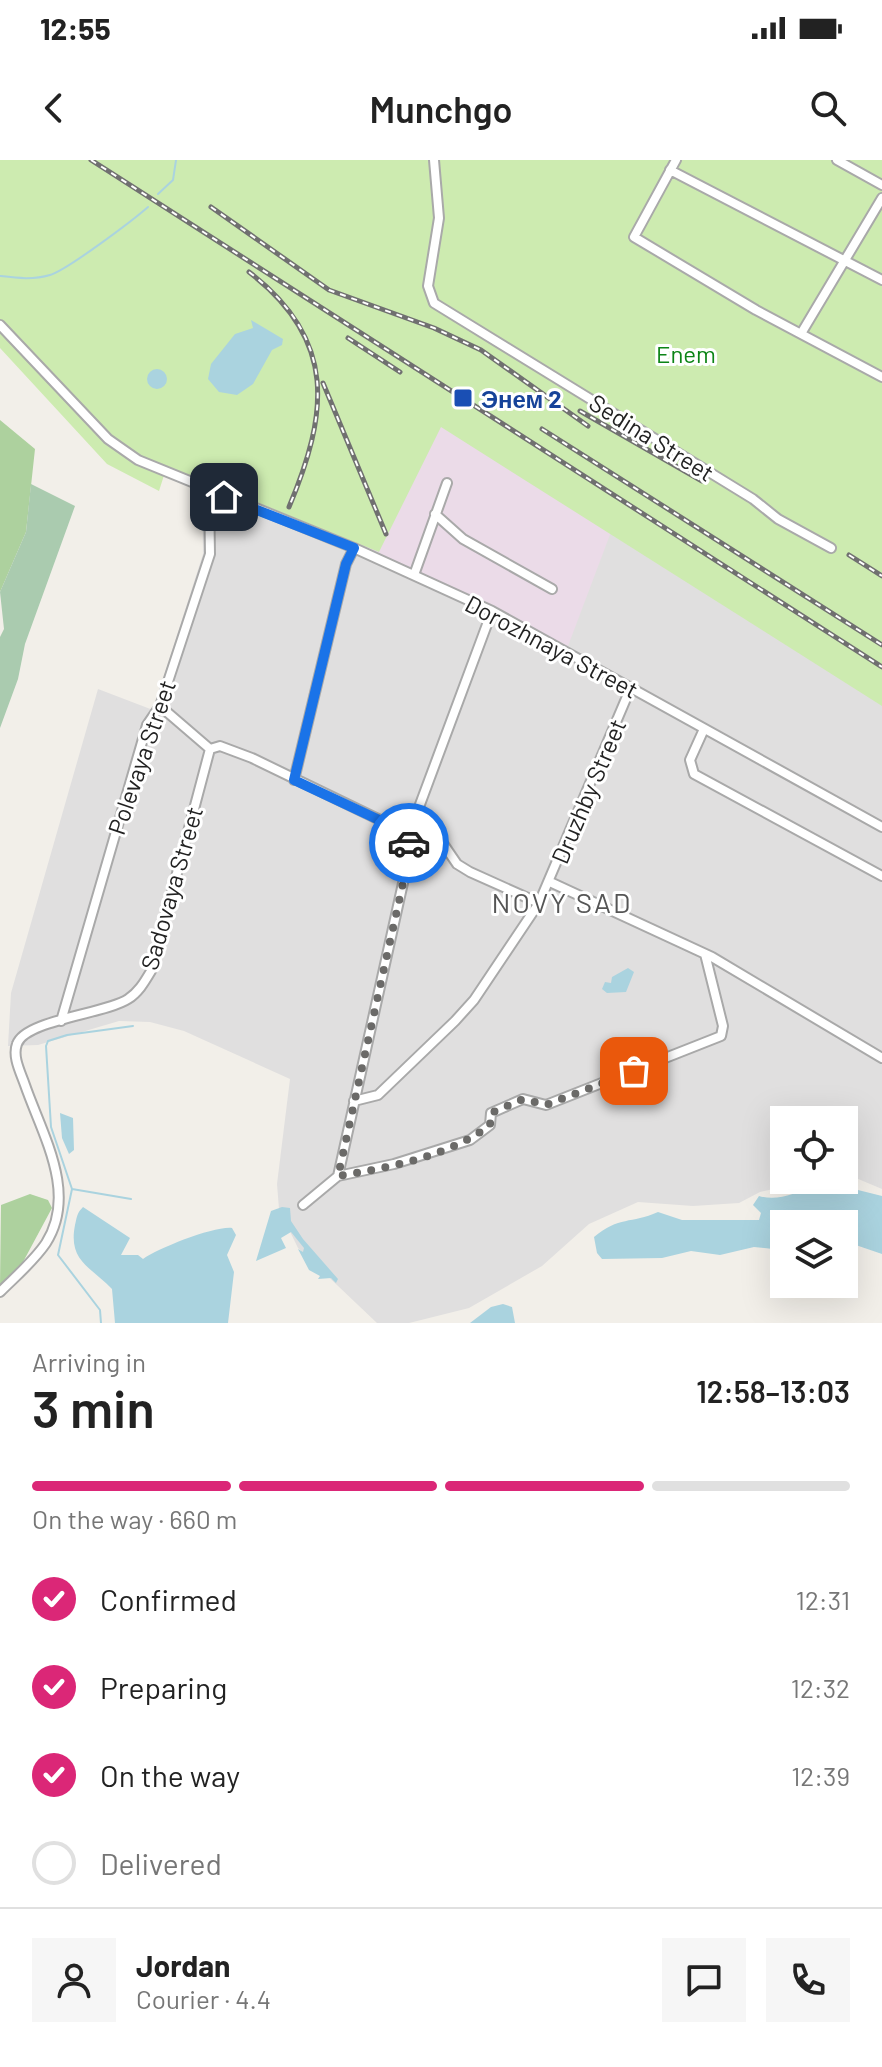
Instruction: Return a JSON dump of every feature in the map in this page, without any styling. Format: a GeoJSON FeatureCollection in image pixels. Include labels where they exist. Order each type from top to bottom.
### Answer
{"type":"FeatureCollection","features":[{"type":"Feature","properties":{"kind":"street","name":"Sedina Street"},"geometry":{"type":"LineString","coordinates":[[434,160],[439,218],[428,286],[434,303],[753,499],[778,519],[831,548]]}},
{"type":"Feature","properties":{"kind":"street"},"geometry":{"type":"LineString","coordinates":[[676,160],[634,237],[756,310],[882,377]]}},
{"type":"Feature","properties":{"kind":"street"},"geometry":{"type":"LineString","coordinates":[[837,160],[882,185]]}},
{"type":"Feature","properties":{"kind":"street"},"geometry":{"type":"LineString","coordinates":[[670,170],[882,280]]}},
{"type":"Feature","properties":{"kind":"street"},"geometry":{"type":"LineString","coordinates":[[802,332],[882,198]]}},
{"type":"Feature","properties":{"kind":"street","name":"Dorozhnaya Street"},"geometry":{"type":"LineString","coordinates":[[0,325],[108,439],[138,460],[209,492],[354,548],[492,611],[882,827]]}},
{"type":"Feature","properties":{"kind":"street"},"geometry":{"type":"LineString","coordinates":[[414,575],[447,483]]}},
{"type":"Feature","properties":{"kind":"street","name":"Polevaya Street"},"geometry":{"type":"LineString","coordinates":[[61,1021],[147,725],[160,706],[210,554],[209,492]]}},
{"type":"Feature","properties":{"kind":"street"},"geometry":{"type":"LineString","coordinates":[[435,514],[463,539],[552,589]]}},
{"type":"Feature","properties":{"kind":"street"},"geometry":{"type":"LineString","coordinates":[[294,780],[346,564],[354,548]]}},
{"type":"Feature","properties":{"kind":"street"},"geometry":{"type":"LineString","coordinates":[[338,1176],[407,865],[409,834],[492,611]]}},
{"type":"Feature","properties":{"kind":"street","name":"Druzhby Street"},"geometry":{"type":"LineString","coordinates":[[354,1101],[378,1095],[455,1021],[474,1000],[539,903],[631,687]]}},
{"type":"Feature","properties":{"kind":"street"},"geometry":{"type":"LineString","coordinates":[[160,706],[210,749],[220,746],[241,754],[409,834],[444,845],[457,864],[470,872],[539,903]]}},
{"type":"Feature","properties":{"kind":"street"},"geometry":{"type":"LineString","coordinates":[[704,729],[690,760],[694,774],[882,876]]}},
{"type":"Feature","properties":{"kind":"street","name":"Sadovaya Street"},"geometry":{"type":"LineString","coordinates":[[0,1292],[46,1243],[60,1208],[58,1180],[15,1053],[21,1035],[128,1000],[141,988],[151,971],[210,749]]}},
{"type":"Feature","properties":{"kind":"street"},"geometry":{"type":"LineString","coordinates":[[550,882],[705,954],[882,1058]]}},
{"type":"Feature","properties":{"kind":"street"},"geometry":{"type":"LineString","coordinates":[[303,1205],[338,1176],[394,1164],[470,1140],[490,1125],[491,1113],[523,1099],[546,1105],[721,1036],[723,1026],[705,954]]}},
{"type":"Feature","properties":{"kind":"shaded area"},"geometry":{"type":"Polygon","coordinates":[[[185,187],[617,516],[568,646],[227,484],[185,187]]]}},
{"type":"Feature","properties":{"kind":"shaded area","name":"NOVY SAD"},"geometry":{"type":"Polygon","coordinates":[[[484,455],[882,670],[882,1189],[858,1179],[858,1106],[770,1106],[770,1190],[739,1203],[693,1206],[638,1202],[589,1224],[542,1266],[469,1308],[409,1323],[377,1323],[298,1248],[279,1209],[277,1184],[290,1079],[184,1031],[150,1022],[119,1021],[38,1045],[8,1046],[11,993],[98,689],[153,710],[203,554],[202,483],[413,571],[484,455]]]}},
{"type":"Feature","properties":{"kind":"green space","name":"Enem"},"geometry":{"type":"Polygon","coordinates":[[[0,160],[882,160],[882,706],[441,427],[379,552],[167,466],[159,491],[107,464],[0,348],[0,160]]]}},
{"type":"Feature","properties":{"kind":"green space"},"geometry":{"type":"Polygon","coordinates":[[[0,420],[35,449],[26,532],[0,592],[0,420]]]}},
{"type":"Feature","properties":{"kind":"green space"},"geometry":{"type":"Polygon","coordinates":[[[31,484],[75,506],[25,644],[18,679],[0,728],[0,637],[4,629],[0,592],[26,532],[31,484]]]}},
{"type":"Feature","properties":{"kind":"green space"},"geometry":{"type":"Polygon","coordinates":[[[30,1194],[48,1200],[52,1208],[23,1262],[0,1285],[1,1205],[30,1194]]]}},
{"type":"Feature","properties":{"kind":"water"},"geometry":{"type":"Polygon","coordinates":[[[251,320],[283,339],[282,345],[272,350],[253,384],[237,395],[219,392],[208,379],[211,364],[235,334],[253,328],[251,320]]]}},
{"type":"Feature","properties":{"kind":"water"},"geometry":{"type":"Polygon","coordinates":[[[153,369],[161,369],[167,379],[161,389],[153,389],[147,383],[147,375],[153,369]]]}},
{"type":"Feature","properties":{"kind":"water"},"geometry":{"type":"Polygon","coordinates":[[[628,968],[634,972],[626,992],[607,993],[602,989],[605,982],[611,983],[612,977],[628,968]]]}},
{"type":"Feature","properties":{"kind":"water"},"geometry":{"type":"Polygon","coordinates":[[[60,1113],[73,1118],[74,1150],[69,1154],[62,1138],[60,1113]]]}},
{"type":"Feature","properties":{"kind":"water"},"geometry":{"type":"Polygon","coordinates":[[[858,1190],[882,1196],[882,1254],[858,1246],[858,1210],[770,1210],[770,1249],[754,1247],[720,1255],[691,1251],[662,1258],[602,1259],[597,1253],[594,1237],[618,1223],[658,1212],[682,1220],[759,1220],[761,1213],[753,1205],[759,1196],[858,1194],[858,1190]]]}},
{"type":"Feature","properties":{"kind":"water"},"geometry":{"type":"Polygon","coordinates":[[[83,1207],[130,1238],[121,1255],[138,1255],[143,1259],[187,1239],[213,1230],[232,1228],[236,1235],[227,1255],[234,1272],[228,1323],[115,1323],[112,1289],[83,1262],[75,1247],[75,1225],[83,1207]]]}},
{"type":"Feature","properties":{"kind":"water"},"geometry":{"type":"Polygon","coordinates":[[[290,1208],[291,1221],[338,1279],[336,1283],[331,1278],[318,1279],[320,1276],[309,1270],[298,1249],[303,1252],[304,1248],[291,1232],[281,1238],[286,1248],[256,1261],[271,1211],[290,1208]]]}},
{"type":"Feature","properties":{"kind":"water"},"geometry":{"type":"Polygon","coordinates":[[[503,1304],[512,1307],[515,1323],[470,1323],[491,1307],[503,1304]]]}},
{"type":"Feature","properties":{"kind":"waterway"},"geometry":{"type":"LineString","coordinates":[[158,194],[173,180],[176,160]]}},
{"type":"Feature","properties":{"kind":"waterway"},"geometry":{"type":"LineString","coordinates":[[0,276],[37,278],[50,275],[99,244],[148,207]]}},
{"type":"Feature","properties":{"kind":"waterway"},"geometry":{"type":"LineString","coordinates":[[131,1199],[72,1189],[51,1127],[46,1046],[48,1041],[67,1035],[133,1026]]}},
{"type":"Feature","properties":{"kind":"waterway"},"geometry":{"type":"LineString","coordinates":[[72,1189],[58,1255],[100,1310],[101,1323]]}},
{"type":"Feature","properties":{"kind":"railway"},"geometry":{"type":"LineString","coordinates":[[91,160],[882,667]]}},
{"type":"Feature","properties":{"kind":"railway"},"geometry":{"type":"LineString","coordinates":[[211,207],[329,290],[434,328],[481,350],[588,426]]}},
{"type":"Feature","properties":{"kind":"railway"},"geometry":{"type":"LineString","coordinates":[[249,272],[278,298],[298,324],[311,352],[317,380],[317,410],[312,441],[289,507]]}},
{"type":"Feature","properties":{"kind":"railway"},"geometry":{"type":"LineString","coordinates":[[348,338],[400,372]]}},
{"type":"Feature","properties":{"kind":"railway"},"geometry":{"type":"LineString","coordinates":[[323,383],[386,534]]}},
{"type":"Feature","properties":{"kind":"railway"},"geometry":{"type":"LineString","coordinates":[[580,411],[702,481]]}},
{"type":"Feature","properties":{"kind":"railway"},"geometry":{"type":"LineString","coordinates":[[542,429],[882,645]]}},
{"type":"Feature","properties":{"kind":"railway"},"geometry":{"type":"LineString","coordinates":[[849,555],[882,576]]}},
{"type":"Feature","properties":{"kind":"way so far"},"geometry":{"type":"LineString","coordinates":[[409,843],[407,865],[338,1176],[394,1164],[470,1140],[490,1125],[491,1113],[523,1099],[546,1105],[634,1071]]}},
{"type":"Feature","properties":{"kind":"place","name":"Энем 2"},"geometry":{"type":"Point","coordinates":[463,398]}},
{"type":"Feature","properties":{"kind":"district","name":"NOVY SAD"},"geometry":{"type":"Point","coordinates":[562,902]}},
{"type":"Feature","properties":{"kind":"route"},"geometry":{"type":"LineString","coordinates":[[224,497],[354,548],[346,564],[294,780],[409,834],[409,843]]}}]}
